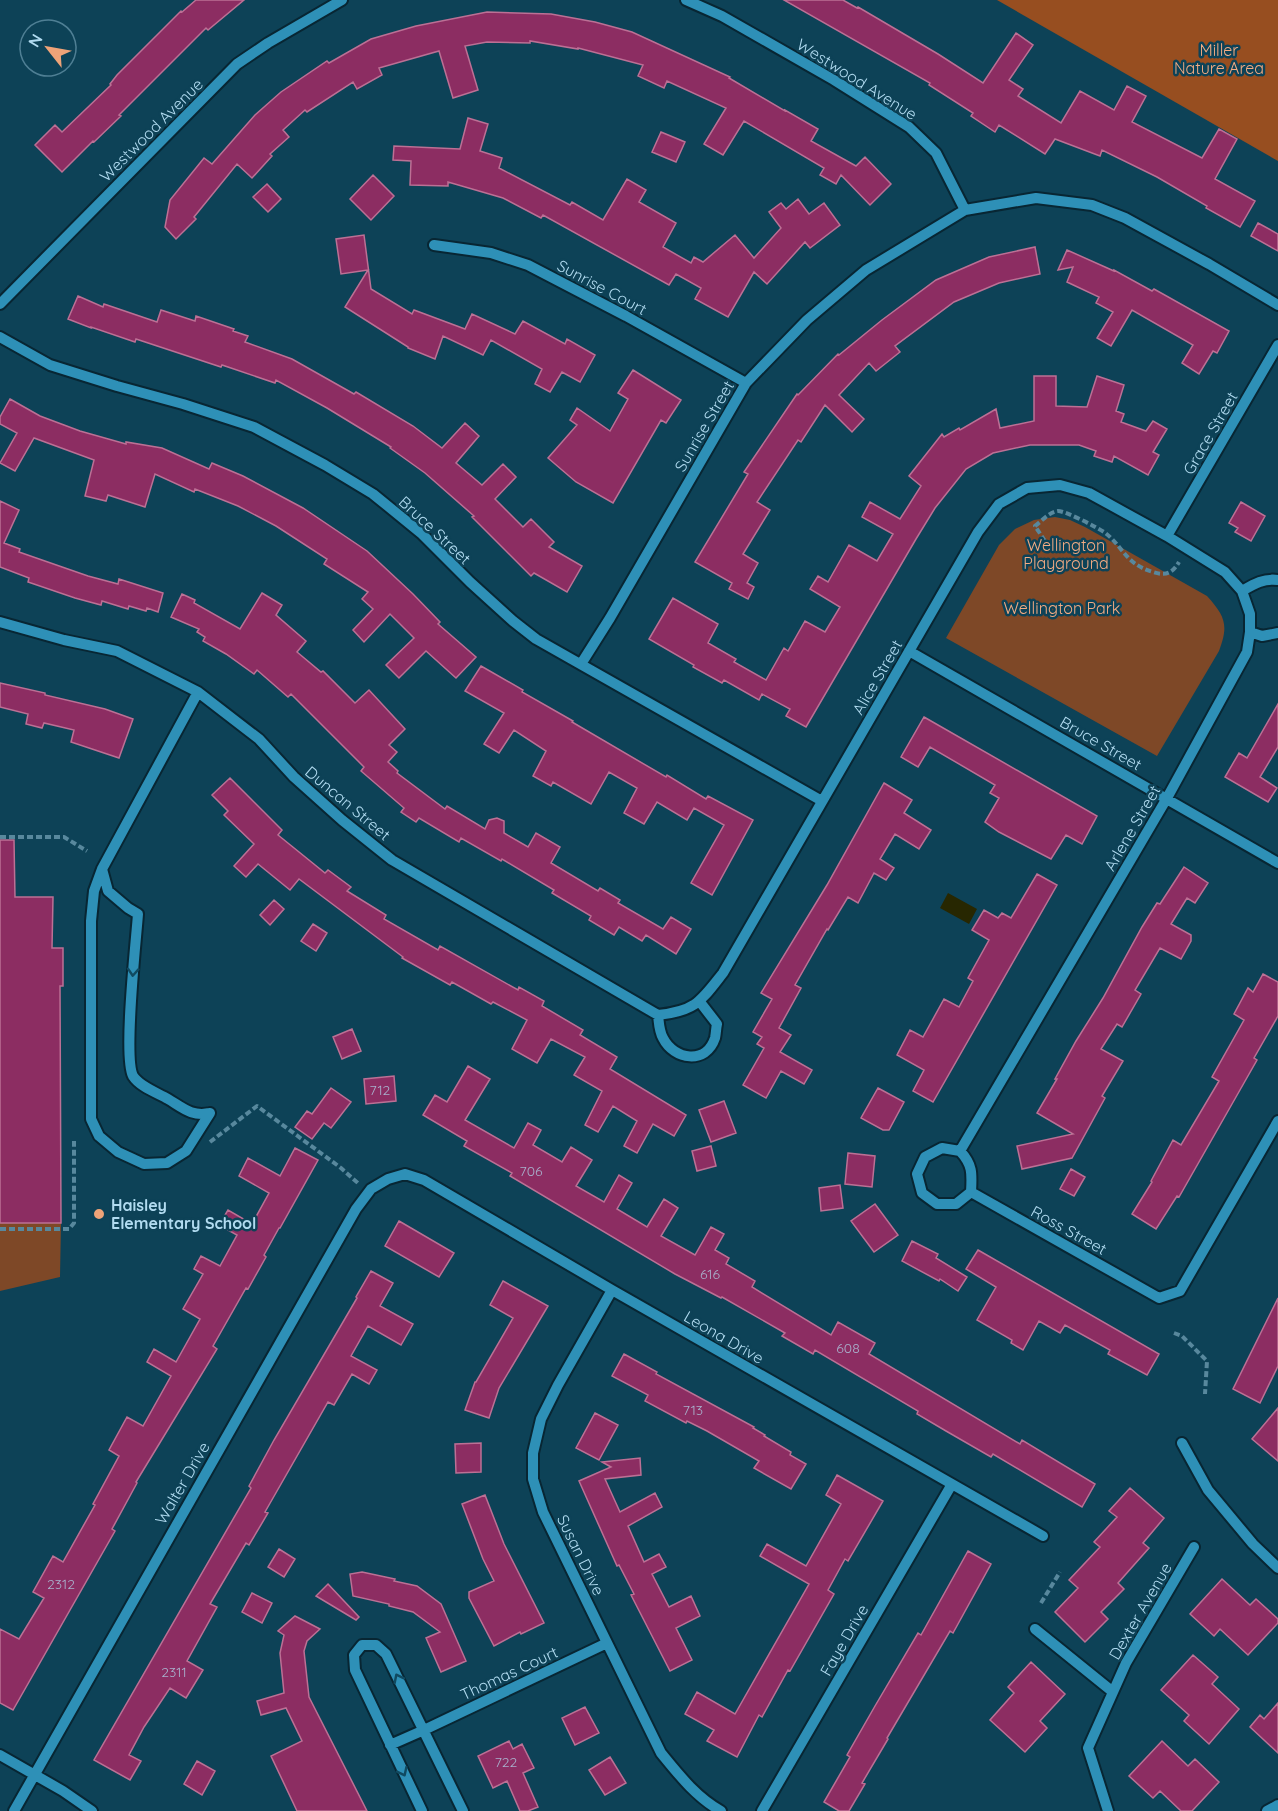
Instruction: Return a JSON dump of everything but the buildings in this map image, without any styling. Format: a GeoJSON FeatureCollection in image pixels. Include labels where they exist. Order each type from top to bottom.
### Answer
{"type":"FeatureCollection","features":[{"type":"Feature","properties":{"kind":"street","name":"Westwood Avenue"},"geometry":{"type":"LineString","coordinates":[[0,304],[237,64],[342,0]]}},
{"type":"Feature","properties":{"kind":"street","name":"Westwood Avenue"},"geometry":{"type":"LineString","coordinates":[[686,0],[722,16],[834,80],[909,127],[936,153],[964,210]]}},
{"type":"Feature","properties":{"kind":"street"},"geometry":{"type":"LineString","coordinates":[[964,210],[1036,198],[1092,205],[1125,218],[1278,305]]}},
{"type":"Feature","properties":{"kind":"street","name":"Sunrise Street"},"geometry":{"type":"LineString","coordinates":[[581,664],[746,383],[807,320],[866,270],[964,210]]}},
{"type":"Feature","properties":{"kind":"street","name":"Sunrise Court"},"geometry":{"type":"LineString","coordinates":[[434,245],[491,253],[528,265],[746,383]]}},
{"type":"Feature","properties":{"kind":"street","name":"Bruce Street"},"geometry":{"type":"LineString","coordinates":[[0,337],[50,365],[254,427],[325,465],[373,494],[413,527],[470,582],[536,639],[822,801]]}},
{"type":"Feature","properties":{"kind":"street","name":"Grace Street"},"geometry":{"type":"LineString","coordinates":[[1167,536],[1278,345]]}},
{"type":"Feature","properties":{"kind":"street","name":"Alice Street"},"geometry":{"type":"LineString","coordinates":[[658,1015],[677,1013],[700,1002],[723,973],[978,532],[999,504],[1027,488],[1060,485],[1089,493],[1167,536]]}},
{"type":"Feature","properties":{"kind":"street","name":"Arlene Street"},"geometry":{"type":"LineString","coordinates":[[960,1151],[1167,798],[1247,652],[1250,614],[1242,591],[1225,572],[1167,536]]}},
{"type":"Feature","properties":{"kind":"street"},"geometry":{"type":"LineString","coordinates":[[1242,591],[1268,579],[1278,580]]}},
{"type":"Feature","properties":{"kind":"street","name":"Duncan Street"},"geometry":{"type":"LineString","coordinates":[[0,622],[64,640],[117,651],[198,692],[259,739],[294,777],[392,860],[658,1015]]}},
{"type":"Feature","properties":{"kind":"street"},"geometry":{"type":"LineString","coordinates":[[1250,632],[1262,636],[1278,633]]}},
{"type":"Feature","properties":{"kind":"street","name":"Bruce Street"},"geometry":{"type":"LineString","coordinates":[[909,651],[1278,863]]}},
{"type":"Feature","properties":{"kind":"street"},"geometry":{"type":"LineString","coordinates":[[102,868],[108,891],[138,914],[130,1032],[130,1063],[134,1077],[141,1084],[195,1114],[210,1113],[186,1151],[168,1163],[144,1164],[118,1152],[99,1136],[91,1119],[91,921],[93,891],[102,868],[198,692]]}},
{"type":"Feature","properties":{"kind":"street"},"geometry":{"type":"LineString","coordinates":[[658,1015],[663,1039],[682,1056],[695,1057],[707,1051],[715,1039],[717,1024],[700,1002]]}},
{"type":"Feature","properties":{"kind":"street","name":"Ross Street"},"geometry":{"type":"LineString","coordinates":[[971,1192],[1159,1298],[1180,1291],[1278,1121]]}},
{"type":"Feature","properties":{"kind":"street"},"geometry":{"type":"LineString","coordinates":[[942,1148],[960,1151],[969,1161],[972,1177],[971,1192],[956,1204],[937,1204],[922,1193],[917,1174],[925,1157],[942,1148]]}},
{"type":"Feature","properties":{"kind":"street","name":"Leona Drive"},"geometry":{"type":"LineString","coordinates":[[388,1179],[405,1174],[424,1180],[1043,1536]]}},
{"type":"Feature","properties":{"kind":"street","name":"Walter Drive"},"geometry":{"type":"LineString","coordinates":[[14,1811],[350,1219],[371,1189],[388,1179]]}},
{"type":"Feature","properties":{"kind":"street","name":"Susan Drive"},"geometry":{"type":"LineString","coordinates":[[612,1290],[541,1419],[533,1453],[532,1479],[543,1512],[661,1753],[684,1782],[721,1811]]}},
{"type":"Feature","properties":{"kind":"street"},"geometry":{"type":"LineString","coordinates":[[1182,1443],[1208,1490],[1253,1544],[1278,1568]]}},
{"type":"Feature","properties":{"kind":"street","name":"Faye Drive"},"geometry":{"type":"LineString","coordinates":[[762,1811],[952,1484]]}},
{"type":"Feature","properties":{"kind":"street","name":"Dexter Avenue"},"geometry":{"type":"LineString","coordinates":[[1108,1811],[1088,1748],[1126,1663],[1194,1546]]}},
{"type":"Feature","properties":{"kind":"street","name":"Dexter Avenue"},"geometry":{"type":"LineString","coordinates":[[1035,1629],[1113,1692]]}},
{"type":"Feature","properties":{"kind":"street","name":"Thomas Court"},"geometry":{"type":"LineString","coordinates":[[390,1744],[607,1643]]}},
{"type":"Feature","properties":{"kind":"street"},"geometry":{"type":"LineString","coordinates":[[422,1811],[355,1670],[354,1655],[362,1645],[376,1645],[386,1654],[463,1811]]}},
{"type":"Feature","properties":{"kind":"street"},"geometry":{"type":"LineString","coordinates":[[0,1755],[92,1811]]}},
{"type":"Feature","properties":{"kind":"street"},"geometry":{"type":"LineString","coordinates":[[1267,1811],[1278,1805]]}},
{"type":"Feature","properties":{"kind":"path"},"geometry":{"type":"LineString","coordinates":[[1045,541],[1035,526],[1052,513],[1061,511],[1105,532],[1132,562],[1142,569],[1163,576],[1171,572],[1179,562]]}},
{"type":"Feature","properties":{"kind":"path"},"geometry":{"type":"LineString","coordinates":[[0,837],[64,837],[87,851]]}},
{"type":"Feature","properties":{"kind":"path"},"geometry":{"type":"LineString","coordinates":[[209,1143],[257,1107],[369,1192]]}},
{"type":"Feature","properties":{"kind":"path"},"geometry":{"type":"LineString","coordinates":[[0,1229],[69,1229],[74,1223],[74,1142]]}},
{"type":"Feature","properties":{"kind":"path"},"geometry":{"type":"LineString","coordinates":[[1174,1333],[1182,1336],[1207,1361],[1205,1394]]}},
{"type":"Feature","properties":{"kind":"path"},"geometry":{"type":"LineString","coordinates":[[1041,1604],[1060,1572]]}},
{"type":"Feature","properties":{"kind":"green space","name":"Miller Nature Area"},"geometry":{"type":"Polygon","coordinates":[[[997,0],[1278,0],[1278,161],[997,0]]]}},
{"type":"Feature","properties":{"kind":"green space","name":"Wellington Park"},"geometry":{"type":"Polygon","coordinates":[[[1055,517],[1070,520],[1085,527],[1207,596],[1224,621],[1224,634],[1219,651],[1157,756],[946,638],[999,545],[1015,529],[1034,520],[1055,517]]]}},
{"type":"Feature","properties":{"kind":"green space"},"geometry":{"type":"Polygon","coordinates":[[[0,1223],[61,1223],[60,1277],[0,1291],[0,1223]]]}},
{"type":"Feature","properties":{"kind":"shaded area"},"geometry":{"type":"Polygon","coordinates":[[[948,893],[977,909],[969,924],[940,908],[948,893]]]}},
{"type":"Feature","properties":{"kind":"place","name":"Haisley Elementary School"},"geometry":{"type":"Point","coordinates":[99,1214]}},
{"type":"Feature","properties":{"kind":"park label","name":"Wellington Playground"},"geometry":{"type":"Point","coordinates":[1066,554]}}]}
